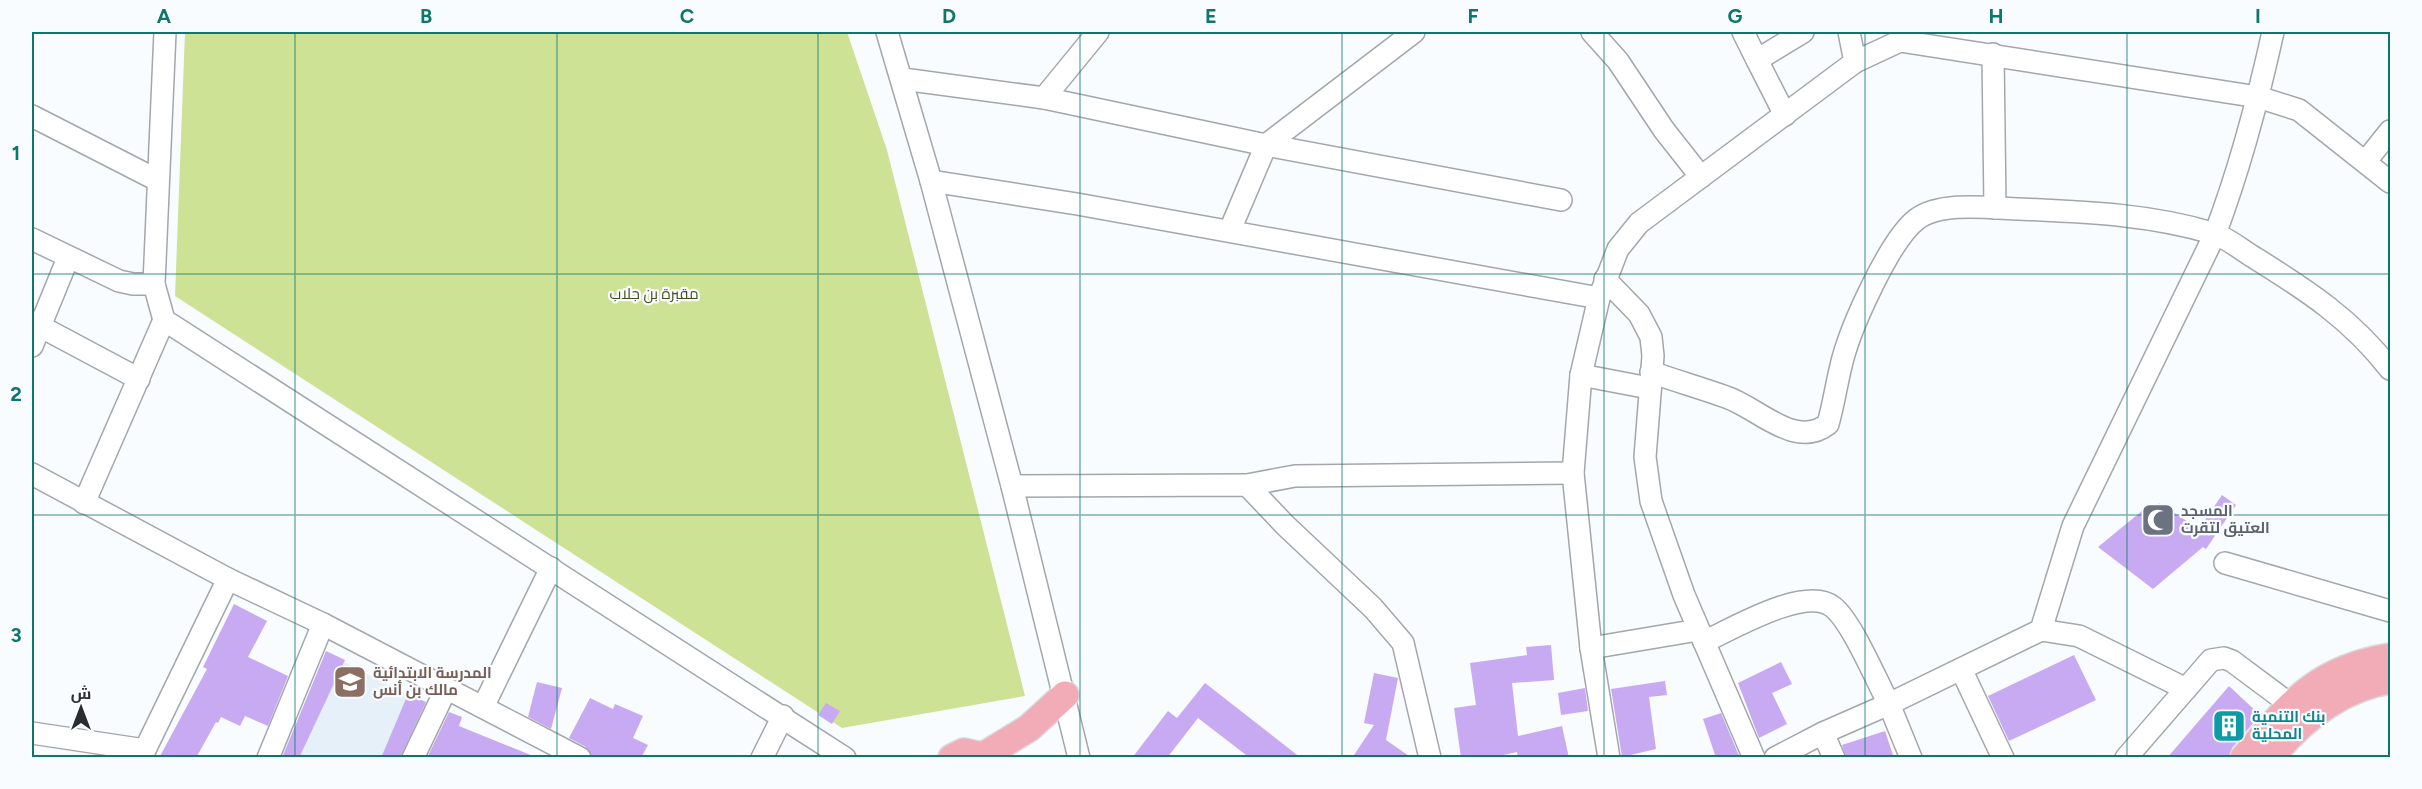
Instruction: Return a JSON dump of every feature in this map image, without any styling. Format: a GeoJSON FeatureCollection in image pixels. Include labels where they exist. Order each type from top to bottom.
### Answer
{"type":"FeatureCollection","features":[{"type":"Feature","properties":{"kind":"main road"},"geometry":{"type":"LineString","coordinates":[[2244,758],[2291,705],[2314,685],[2350,665],[2391,657]]}},
{"type":"Feature","properties":{"kind":"main road"},"geometry":{"type":"LineString","coordinates":[[2270,758],[2304,721],[2329,704],[2351,692],[2391,680]]}},
{"type":"Feature","properties":{"kind":"main road"},"geometry":{"type":"LineString","coordinates":[[952,758],[964,752],[988,756],[1029,728],[1065,695]]}},
{"type":"Feature","properties":{"kind":"street"},"geometry":{"type":"LineString","coordinates":[[84,503],[164,320],[154,284],[165,32]]}},
{"type":"Feature","properties":{"kind":"street"},"geometry":{"type":"LineString","coordinates":[[887,32],[903,79],[1012,486],[1079,758]]}},
{"type":"Feature","properties":{"kind":"street"},"geometry":{"type":"LineString","coordinates":[[1044,98],[1098,32]]}},
{"type":"Feature","properties":{"kind":"street"},"geometry":{"type":"LineString","coordinates":[[1230,230],[1266,145],[1414,32]]}},
{"type":"Feature","properties":{"kind":"street"},"geometry":{"type":"LineString","coordinates":[[1592,32],[1618,61],[1701,177]]}},
{"type":"Feature","properties":{"kind":"street"},"geometry":{"type":"LineString","coordinates":[[1743,32],[1785,115]]}},
{"type":"Feature","properties":{"kind":"street"},"geometry":{"type":"LineString","coordinates":[[1757,60],[1803,32]]}},
{"type":"Feature","properties":{"kind":"street"},"geometry":{"type":"LineString","coordinates":[[1849,32],[1855,62]]}},
{"type":"Feature","properties":{"kind":"street"},"geometry":{"type":"LineString","coordinates":[[2041,630],[2073,526],[2215,234],[2238,168],[2273,32]]}},
{"type":"Feature","properties":{"kind":"street"},"geometry":{"type":"LineString","coordinates":[[1609,758],[1591,648],[1573,473],[1581,375],[1602,289],[1618,249],[1629,233],[1855,62],[1899,36],[1993,54],[2258,97],[2299,110],[2391,182]]}},
{"type":"Feature","properties":{"kind":"street"},"geometry":{"type":"LineString","coordinates":[[1993,54],[1995,208]]}},
{"type":"Feature","properties":{"kind":"street"},"geometry":{"type":"LineString","coordinates":[[903,79],[1044,98],[1266,145],[1561,200]]}},
{"type":"Feature","properties":{"kind":"street"},"geometry":{"type":"LineString","coordinates":[[32,116],[157,180]]}},
{"type":"Feature","properties":{"kind":"street"},"geometry":{"type":"LineString","coordinates":[[2366,161],[2391,131]]}},
{"type":"Feature","properties":{"kind":"street"},"geometry":{"type":"LineString","coordinates":[[931,181],[1602,289],[1647,324],[1653,356],[1645,457],[1651,501],[1701,636],[1754,758]]}},
{"type":"Feature","properties":{"kind":"street"},"geometry":{"type":"LineString","coordinates":[[1581,375],[1650,380],[1729,397],[1766,419],[1797,431],[1811,433],[1822,429],[1828,424],[1843,358],[1864,306],[1904,232],[1918,218],[1933,212],[1959,207],[2157,219],[2215,234],[2331,308],[2366,338],[2391,369]]}},
{"type":"Feature","properties":{"kind":"street"},"geometry":{"type":"LineString","coordinates":[[32,239],[119,281],[154,284]]}},
{"type":"Feature","properties":{"kind":"street"},"geometry":{"type":"LineString","coordinates":[[68,258],[35,331],[138,379]]}},
{"type":"Feature","properties":{"kind":"street"},"geometry":{"type":"LineString","coordinates":[[164,320],[845,758]]}},
{"type":"Feature","properties":{"kind":"street"},"geometry":{"type":"LineString","coordinates":[[1012,486],[1247,485],[1295,476],[1573,473]]}},
{"type":"Feature","properties":{"kind":"street"},"geometry":{"type":"LineString","coordinates":[[32,474],[228,579],[323,624],[580,758]]}},
{"type":"Feature","properties":{"kind":"street"},"geometry":{"type":"LineString","coordinates":[[1247,485],[1285,525],[1373,608],[1404,643],[1430,758]]}},
{"type":"Feature","properties":{"kind":"street"},"geometry":{"type":"LineString","coordinates":[[2225,563],[2391,611]]}},
{"type":"Feature","properties":{"kind":"street"},"geometry":{"type":"LineString","coordinates":[[483,707],[551,568]]}},
{"type":"Feature","properties":{"kind":"street"},"geometry":{"type":"LineString","coordinates":[[32,733],[143,754],[228,579]]}},
{"type":"Feature","properties":{"kind":"street"},"geometry":{"type":"LineString","coordinates":[[1591,648],[1701,636],[1803,600],[1824,602],[1834,607],[1848,628],[1889,704],[1911,758]]}},
{"type":"Feature","properties":{"kind":"street"},"geometry":{"type":"LineString","coordinates":[[268,758],[323,624]]}},
{"type":"Feature","properties":{"kind":"street"},"geometry":{"type":"LineString","coordinates":[[1775,758],[2041,630],[2079,636],[2186,689]]}},
{"type":"Feature","properties":{"kind":"street"},"geometry":{"type":"LineString","coordinates":[[2126,758],[2211,660],[2224,658],[2291,705]]}},
{"type":"Feature","properties":{"kind":"street"},"geometry":{"type":"LineString","coordinates":[[1961,669],[2003,758]]}},
{"type":"Feature","properties":{"kind":"street"},"geometry":{"type":"LineString","coordinates":[[413,758],[446,689]]}},
{"type":"Feature","properties":{"kind":"street"},"geometry":{"type":"LineString","coordinates":[[762,758],[783,716]]}},
{"type":"Feature","properties":{"kind":"street"},"geometry":{"type":"LineString","coordinates":[[1823,733],[1834,758]]}},
{"type":"Feature","properties":{"kind":"shaded area","name":"المدرسة الابتدائية مالك بن أنس"},"geometry":{"type":"Polygon","coordinates":[[[331,655],[434,709],[410,757],[279,758],[331,655]]]}},
{"type":"Feature","properties":{"kind":"green space","name":"مقبرة بن جلاب"},"geometry":{"type":"Polygon","coordinates":[[[185,32],[847,32],[887,150],[1025,696],[842,728],[175,296],[185,32]]]}},
{"type":"Feature","properties":{"kind":"building","name":"المسجد العتيق لتقرت"},"geometry":{"type":"Polygon","coordinates":[[[2222,495],[2236,505],[2206,549],[2203,547],[2153,589],[2098,547],[2148,506],[2154,510],[2159,503],[2199,529],[2222,495]]]}},
{"type":"Feature","properties":{"kind":"building"},"geometry":{"type":"Polygon","coordinates":[[[234,604],[267,621],[248,657],[288,676],[268,726],[245,716],[240,726],[221,717],[196,758],[159,758],[207,669],[203,667],[234,604]]]}},
{"type":"Feature","properties":{"kind":"building"},"geometry":{"type":"Polygon","coordinates":[[[1551,645],[1554,680],[1512,683],[1518,736],[1562,726],[1569,758],[1518,758],[1517,752],[1490,758],[1461,758],[1454,708],[1476,705],[1470,663],[1527,655],[1526,647],[1551,645]]]}},
{"type":"Feature","properties":{"kind":"building"},"geometry":{"type":"Polygon","coordinates":[[[326,651],[345,660],[299,758],[282,758],[326,651]]]}},
{"type":"Feature","properties":{"kind":"building"},"geometry":{"type":"Polygon","coordinates":[[[2074,655],[2096,700],[2009,741],[1988,696],[2074,655]]]}},
{"type":"Feature","properties":{"kind":"building"},"geometry":{"type":"Polygon","coordinates":[[[1781,662],[1792,684],[1772,693],[1787,724],[1759,738],[1738,683],[1781,662]]]}},
{"type":"Feature","properties":{"kind":"building"},"geometry":{"type":"Polygon","coordinates":[[[1374,673],[1398,678],[1386,740],[1412,758],[1352,758],[1374,725],[1364,723],[1374,673]]]}},
{"type":"Feature","properties":{"kind":"building"},"geometry":{"type":"Polygon","coordinates":[[[1665,681],[1667,695],[1649,697],[1656,749],[1622,757],[1611,689],[1665,681]]]}},
{"type":"Feature","properties":{"kind":"building"},"geometry":{"type":"Polygon","coordinates":[[[537,682],[562,688],[551,729],[528,717],[537,682]]]}},
{"type":"Feature","properties":{"kind":"building"},"geometry":{"type":"Polygon","coordinates":[[[1205,683],[1301,758],[1250,758],[1198,718],[1167,758],[1132,758],[1168,711],[1177,718],[1205,683]]]}},
{"type":"Feature","properties":{"kind":"building","name":"بنك التنمية المحلية"},"geometry":{"type":"Polygon","coordinates":[[[2229,686],[2260,715],[2232,748],[2229,758],[2167,758],[2229,686]]]}},
{"type":"Feature","properties":{"kind":"building"},"geometry":{"type":"Polygon","coordinates":[[[1585,688],[1588,711],[1561,715],[1558,693],[1585,688]]]}},
{"type":"Feature","properties":{"kind":"building"},"geometry":{"type":"Polygon","coordinates":[[[408,694],[426,702],[400,758],[381,758],[408,694]]]}},
{"type":"Feature","properties":{"kind":"building"},"geometry":{"type":"Polygon","coordinates":[[[590,698],[613,709],[615,704],[643,716],[633,738],[648,745],[641,758],[593,758],[586,747],[569,738],[590,698]]]}},
{"type":"Feature","properties":{"kind":"building"},"geometry":{"type":"Polygon","coordinates":[[[826,703],[840,711],[832,724],[818,715],[826,703]]]}},
{"type":"Feature","properties":{"kind":"building"},"geometry":{"type":"Polygon","coordinates":[[[449,712],[462,717],[459,726],[538,758],[427,758],[449,712]]]}},
{"type":"Feature","properties":{"kind":"building"},"geometry":{"type":"Polygon","coordinates":[[[1721,713],[1740,758],[1716,758],[1703,719],[1721,713]]]}},
{"type":"Feature","properties":{"kind":"building"},"geometry":{"type":"Polygon","coordinates":[[[1885,731],[1894,758],[1846,758],[1842,745],[1885,731]]]}},
{"type":"Feature","properties":{"kind":"place","name":"المسجد العتيق لتقرت"},"geometry":{"type":"Point","coordinates":[2158,520]}},
{"type":"Feature","properties":{"kind":"place","name":"المدرسة الابتدائية مالك بن أنس"},"geometry":{"type":"Point","coordinates":[350,682]}},
{"type":"Feature","properties":{"kind":"place","name":"بنك التنمية المحلية"},"geometry":{"type":"Point","coordinates":[2229,726]}}]}
